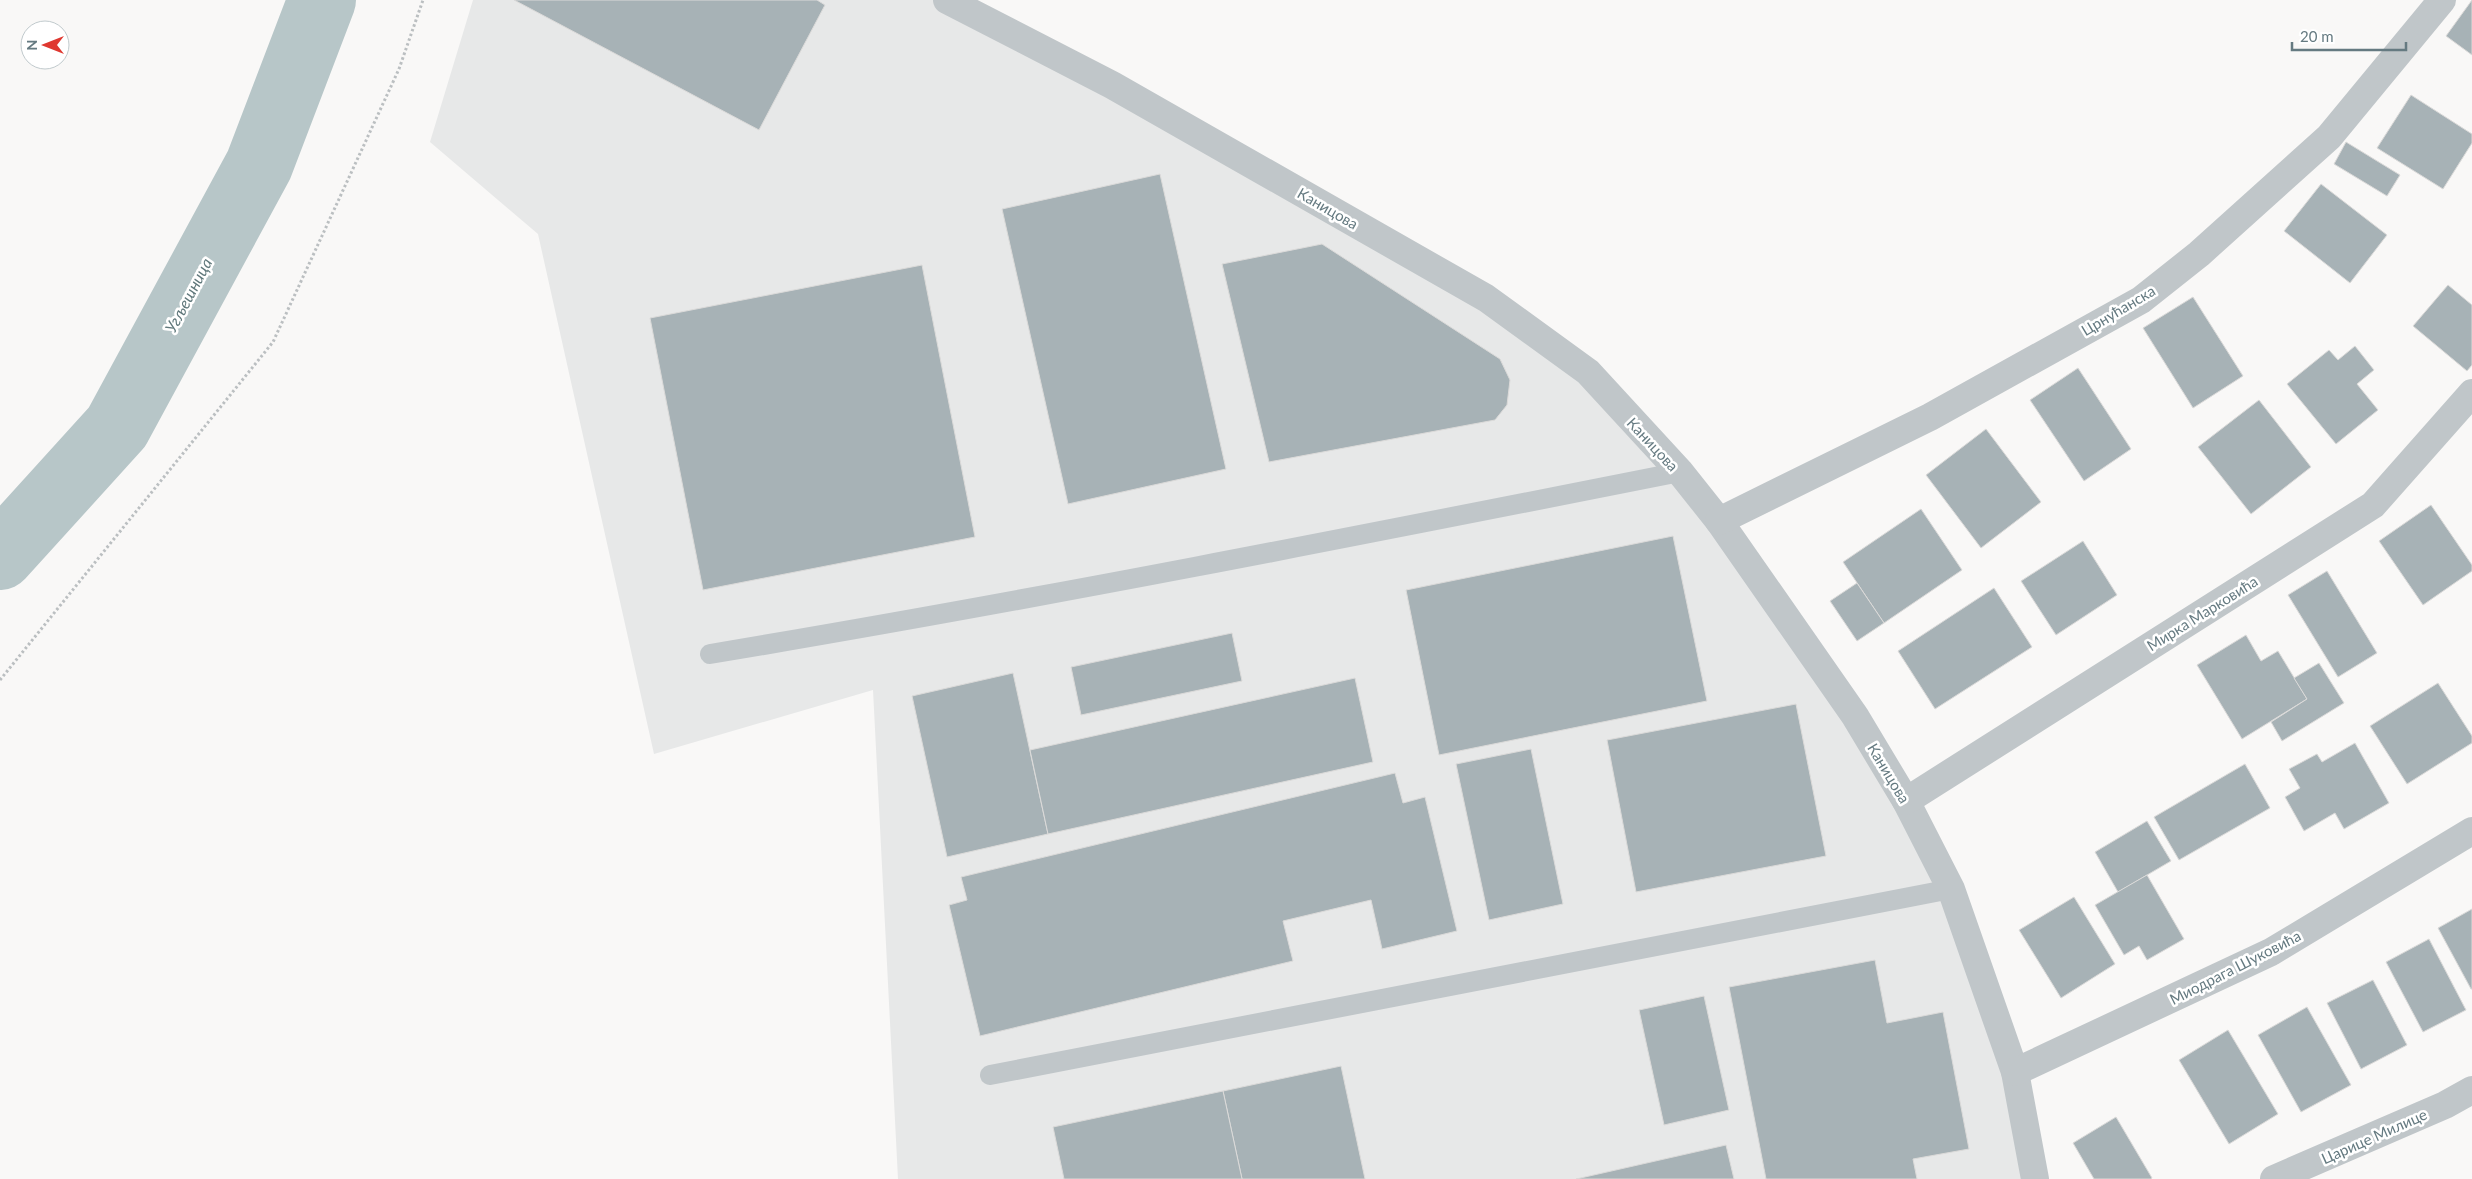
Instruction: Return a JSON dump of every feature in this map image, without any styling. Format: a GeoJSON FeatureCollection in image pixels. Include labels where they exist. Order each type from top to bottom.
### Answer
{"type":"FeatureCollection","features":[{"type":"Feature","properties":{"kind":"street","name":"Каницова"},"geometry":{"type":"LineString","coordinates":[[947,0],[1112,85],[1486,298],[1588,372],[1680,472],[1719,520],[1855,716],[1906,801],[1951,889],[2015,1072],[2035,1179]]}},
{"type":"Feature","properties":{"kind":"street","name":"Црнућанска"},"geometry":{"type":"LineString","coordinates":[[1719,520],[1930,417],[2140,300],[2199,254],[2329,137],[2442,0]]}},
{"type":"Feature","properties":{"kind":"street","name":"Мирка Марковића"},"geometry":{"type":"LineString","coordinates":[[1906,801],[2373,505],[2472,393]]}},
{"type":"Feature","properties":{"kind":"street","name":"Миодрага Шуковића"},"geometry":{"type":"LineString","coordinates":[[2015,1072],[2272,952],[2472,831]]}},
{"type":"Feature","properties":{"kind":"street","name":"Царице Милице"},"geometry":{"type":"LineString","coordinates":[[2274,1179],[2444,1105],[2472,1090]]}},
{"type":"Feature","properties":{"kind":"lane"},"geometry":{"type":"LineString","coordinates":[[710,654],[918,619],[1183,570],[1680,472]]}},
{"type":"Feature","properties":{"kind":"lane"},"geometry":{"type":"LineString","coordinates":[[990,1075],[1951,889]]}},
{"type":"Feature","properties":{"kind":"path"},"geometry":{"type":"LineString","coordinates":[[0,680],[273,342],[399,69],[422,0]]}},
{"type":"Feature","properties":{"kind":"shaded area"},"geometry":{"type":"Polygon","coordinates":[[[473,0],[947,0],[1588,372],[1719,521],[1951,889],[2035,1179],[898,1179],[873,690],[654,754],[538,234],[430,142],[473,0]]]}},
{"type":"Feature","properties":{"kind":"building"},"geometry":{"type":"Polygon","coordinates":[[[514,0],[817,0],[825,5],[759,130],[514,0]]]}},
{"type":"Feature","properties":{"kind":"building"},"geometry":{"type":"Polygon","coordinates":[[[2472,0],[2472,55],[2446,36],[2472,0]]]}},
{"type":"Feature","properties":{"kind":"building"},"geometry":{"type":"Polygon","coordinates":[[[2411,95],[2472,134],[2472,143],[2443,189],[2377,148],[2411,95]]]}},
{"type":"Feature","properties":{"kind":"building"},"geometry":{"type":"Polygon","coordinates":[[[2346,142],[2400,175],[2387,196],[2334,164],[2346,142]]]}},
{"type":"Feature","properties":{"kind":"building"},"geometry":{"type":"Polygon","coordinates":[[[1160,174],[1226,469],[1068,504],[1002,209],[1160,174]]]}},
{"type":"Feature","properties":{"kind":"building"},"geometry":{"type":"Polygon","coordinates":[[[2321,184],[2387,235],[2350,283],[2284,231],[2321,184]]]}},
{"type":"Feature","properties":{"kind":"building"},"geometry":{"type":"Polygon","coordinates":[[[1322,244],[1500,359],[1510,380],[1507,405],[1495,420],[1269,462],[1222,264],[1322,244]]]}},
{"type":"Feature","properties":{"kind":"building"},"geometry":{"type":"Polygon","coordinates":[[[922,265],[975,537],[703,590],[650,318],[922,265]]]}},
{"type":"Feature","properties":{"kind":"building"},"geometry":{"type":"Polygon","coordinates":[[[2448,285],[2472,305],[2472,365],[2467,371],[2413,326],[2448,285]]]}},
{"type":"Feature","properties":{"kind":"building"},"geometry":{"type":"Polygon","coordinates":[[[2193,297],[2243,376],[2193,408],[2143,328],[2193,297]]]}},
{"type":"Feature","properties":{"kind":"building"},"geometry":{"type":"Polygon","coordinates":[[[2355,346],[2374,370],[2357,384],[2378,410],[2336,444],[2287,384],[2329,350],[2338,360],[2355,346]]]}},
{"type":"Feature","properties":{"kind":"building"},"geometry":{"type":"Polygon","coordinates":[[[2078,368],[2131,449],[2084,481],[2030,400],[2078,368]]]}},
{"type":"Feature","properties":{"kind":"building"},"geometry":{"type":"Polygon","coordinates":[[[2259,400],[2311,467],[2251,514],[2198,447],[2259,400]]]}},
{"type":"Feature","properties":{"kind":"building"},"geometry":{"type":"Polygon","coordinates":[[[1986,429],[2041,502],[1981,548],[1926,475],[1986,429]]]}},
{"type":"Feature","properties":{"kind":"building"},"geometry":{"type":"Polygon","coordinates":[[[2431,505],[2472,565],[2472,571],[2423,605],[2379,541],[2431,505]]]}},
{"type":"Feature","properties":{"kind":"building"},"geometry":{"type":"Polygon","coordinates":[[[1921,509],[1962,570],[1884,623],[1843,562],[1921,509]]]}},
{"type":"Feature","properties":{"kind":"building"},"geometry":{"type":"Polygon","coordinates":[[[1673,536],[1707,701],[1439,755],[1406,590],[1673,536]]]}},
{"type":"Feature","properties":{"kind":"building"},"geometry":{"type":"Polygon","coordinates":[[[2083,541],[2117,595],[2056,635],[2021,581],[2083,541]]]}},
{"type":"Feature","properties":{"kind":"building"},"geometry":{"type":"Polygon","coordinates":[[[2327,571],[2377,653],[2338,677],[2288,595],[2327,571]]]}},
{"type":"Feature","properties":{"kind":"building"},"geometry":{"type":"Polygon","coordinates":[[[1857,583],[1884,623],[1857,641],[1830,601],[1857,583]]]}},
{"type":"Feature","properties":{"kind":"building"},"geometry":{"type":"Polygon","coordinates":[[[1994,588],[2032,647],[1935,709],[1898,651],[1994,588]]]}},
{"type":"Feature","properties":{"kind":"building"},"geometry":{"type":"Polygon","coordinates":[[[1232,633],[1242,681],[1081,715],[1071,667],[1232,633]]]}},
{"type":"Feature","properties":{"kind":"building"},"geometry":{"type":"Polygon","coordinates":[[[2246,635],[2261,661],[2278,651],[2307,699],[2242,739],[2197,665],[2246,635]]]}},
{"type":"Feature","properties":{"kind":"building"},"geometry":{"type":"Polygon","coordinates":[[[2319,663],[2344,703],[2282,741],[2271,722],[2307,699],[2294,678],[2319,663]]]}},
{"type":"Feature","properties":{"kind":"building"},"geometry":{"type":"Polygon","coordinates":[[[1013,673],[1048,834],[947,857],[912,696],[1013,673]]]}},
{"type":"Feature","properties":{"kind":"building"},"geometry":{"type":"Polygon","coordinates":[[[1355,678],[1373,762],[1048,834],[1030,750],[1355,678]]]}},
{"type":"Feature","properties":{"kind":"building"},"geometry":{"type":"Polygon","coordinates":[[[2438,683],[2472,736],[2472,743],[2407,784],[2370,726],[2438,683]]]}},
{"type":"Feature","properties":{"kind":"building"},"geometry":{"type":"Polygon","coordinates":[[[1796,704],[1826,856],[1636,892],[1607,740],[1796,704]]]}},
{"type":"Feature","properties":{"kind":"building"},"geometry":{"type":"Polygon","coordinates":[[[2355,743],[2389,803],[2344,829],[2335,813],[2304,831],[2285,797],[2300,788],[2289,769],[2317,754],[2322,762],[2355,743]]]}},
{"type":"Feature","properties":{"kind":"building"},"geometry":{"type":"Polygon","coordinates":[[[1531,749],[1563,904],[1489,920],[1456,764],[1531,749]]]}},
{"type":"Feature","properties":{"kind":"building"},"geometry":{"type":"Polygon","coordinates":[[[2245,764],[2270,808],[2179,860],[2154,817],[2245,764]]]}},
{"type":"Feature","properties":{"kind":"building"},"geometry":{"type":"Polygon","coordinates":[[[1395,773],[1403,803],[1425,797],[1457,931],[1382,949],[1371,900],[1283,921],[1293,961],[980,1036],[949,905],[967,900],[961,877],[1395,773]]]}},
{"type":"Feature","properties":{"kind":"building"},"geometry":{"type":"Polygon","coordinates":[[[2147,821],[2171,861],[2118,892],[2095,852],[2147,821]]]}},
{"type":"Feature","properties":{"kind":"building"},"geometry":{"type":"Polygon","coordinates":[[[2147,875],[2184,939],[2147,960],[2139,946],[2124,955],[2095,905],[2147,875]]]}},
{"type":"Feature","properties":{"kind":"building"},"geometry":{"type":"Polygon","coordinates":[[[2074,897],[2115,964],[2061,998],[2019,930],[2074,897]]]}},
{"type":"Feature","properties":{"kind":"building"},"geometry":{"type":"Polygon","coordinates":[[[2472,909],[2472,989],[2471,989],[2438,928],[2472,909]]]}},
{"type":"Feature","properties":{"kind":"building"},"geometry":{"type":"Polygon","coordinates":[[[2429,939],[2466,1010],[2423,1032],[2386,962],[2429,939]]]}},
{"type":"Feature","properties":{"kind":"building"},"geometry":{"type":"Polygon","coordinates":[[[1875,960],[1887,1023],[1943,1012],[1969,1149],[1913,1159],[1917,1179],[1766,1179],[1729,987],[1875,960]]]}},
{"type":"Feature","properties":{"kind":"building"},"geometry":{"type":"Polygon","coordinates":[[[2373,980],[2407,1045],[2361,1069],[2327,1003],[2373,980]]]}},
{"type":"Feature","properties":{"kind":"building"},"geometry":{"type":"Polygon","coordinates":[[[1704,996],[1729,1110],[1664,1125],[1639,1010],[1704,996]]]}},
{"type":"Feature","properties":{"kind":"building"},"geometry":{"type":"Polygon","coordinates":[[[2307,1007],[2351,1085],[2301,1112],[2258,1035],[2307,1007]]]}},
{"type":"Feature","properties":{"kind":"building"},"geometry":{"type":"Polygon","coordinates":[[[2228,1030],[2278,1114],[2229,1144],[2179,1060],[2228,1030]]]}},
{"type":"Feature","properties":{"kind":"building"},"geometry":{"type":"Polygon","coordinates":[[[1341,1066],[1365,1179],[1242,1179],[1223,1091],[1341,1066]]]}},
{"type":"Feature","properties":{"kind":"building"},"geometry":{"type":"Polygon","coordinates":[[[1223,1091],[1242,1179],[1064,1179],[1053,1127],[1223,1091]]]}},
{"type":"Feature","properties":{"kind":"building"},"geometry":{"type":"Polygon","coordinates":[[[2116,1117],[2151,1179],[2094,1179],[2073,1143],[2116,1117]]]}},
{"type":"Feature","properties":{"kind":"building"},"geometry":{"type":"Polygon","coordinates":[[[1726,1145],[1734,1179],[1576,1179],[1726,1145]]]}},
{"type":"Feature","properties":{"kind":"waterway","name":"Угљешница"},"geometry":{"type":"LineString","coordinates":[[0,556],[117,427],[259,165],[322,0]]}}]}
